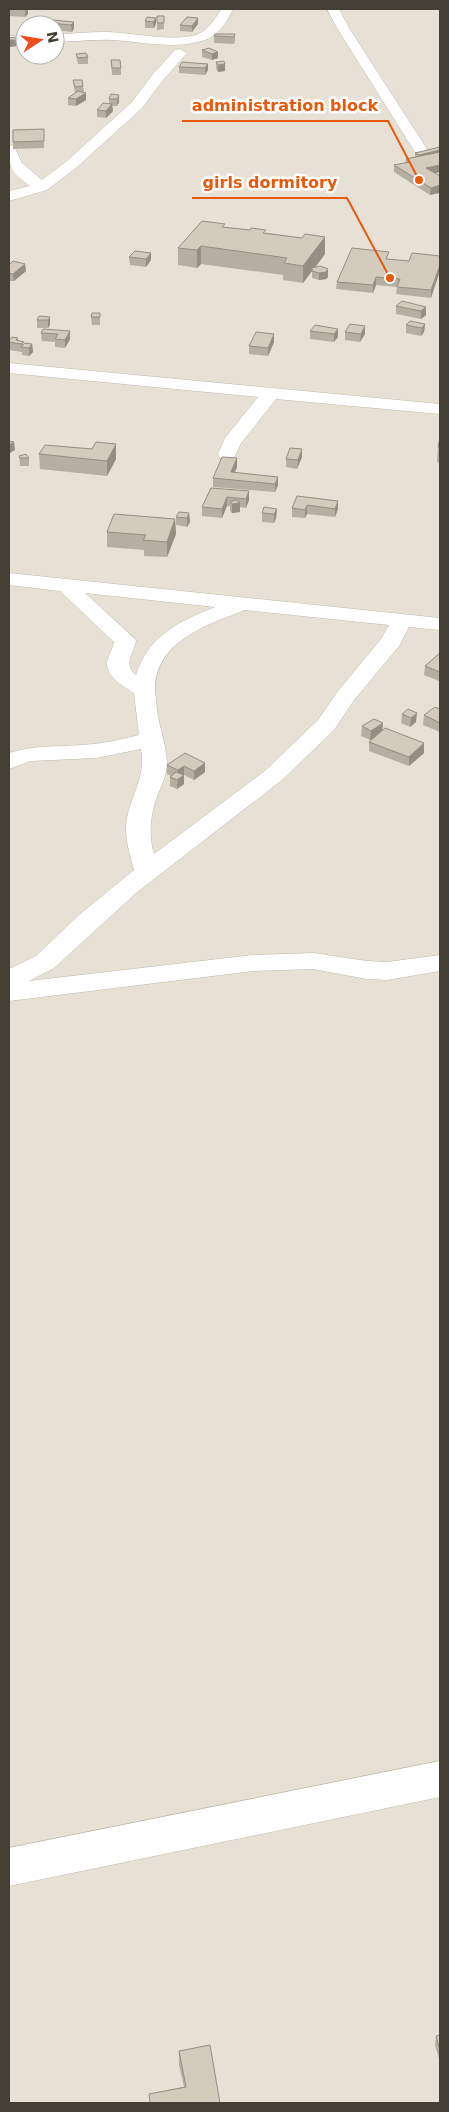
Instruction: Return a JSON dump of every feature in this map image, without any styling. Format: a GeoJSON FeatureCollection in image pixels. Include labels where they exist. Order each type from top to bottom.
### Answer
{"type":"FeatureCollection","features":[{"type":"Feature","properties":{"kind":"street"},"geometry":{"type":"LineString","coordinates":[[65,38],[106,36],[170,40],[198,38],[207,34],[228,9]]}},
{"type":"Feature","properties":{"kind":"street"},"geometry":{"type":"LineString","coordinates":[[333,9],[343,28],[420,149]]}},
{"type":"Feature","properties":{"kind":"street"},"geometry":{"type":"LineString","coordinates":[[9,196],[42,187],[72,164],[137,105],[158,77],[180,53]]}},
{"type":"Feature","properties":{"kind":"street"},"geometry":{"type":"LineString","coordinates":[[9,149],[11,159],[21,172],[42,187]]}},
{"type":"Feature","properties":{"kind":"street"},"geometry":{"type":"LineString","coordinates":[[9,368],[440,409]]}},
{"type":"Feature","properties":{"kind":"street"},"geometry":{"type":"LineString","coordinates":[[226,454],[232,442],[272,392]]}},
{"type":"Feature","properties":{"kind":"street"},"geometry":{"type":"LineString","coordinates":[[9,579],[440,624]]}},
{"type":"Feature","properties":{"kind":"street"},"geometry":{"type":"LineString","coordinates":[[66,585],[125,640],[118,664],[120,670],[144,690]]}},
{"type":"Feature","properties":{"kind":"street"},"geometry":{"type":"LineString","coordinates":[[148,873],[140,849],[138,827],[142,806],[153,777],[155,760],[144,690],[150,666],[168,639],[198,621],[242,603]]}},
{"type":"Feature","properties":{"kind":"street"},"geometry":{"type":"LineString","coordinates":[[9,980],[45,962],[127,887],[148,873],[194,835],[274,775],[320,731],[391,641],[402,620]]}},
{"type":"Feature","properties":{"kind":"street"},"geometry":{"type":"LineString","coordinates":[[9,762],[25,755],[106,750],[152,739]]}},
{"type":"Feature","properties":{"kind":"street"},"geometry":{"type":"LineString","coordinates":[[9,992],[253,962],[313,961],[367,970],[387,971],[440,963]]}},
{"type":"Feature","properties":{"kind":"street"},"geometry":{"type":"LineString","coordinates":[[9,1867],[440,1779]]}},
{"type":"Feature","properties":{"kind":"shaded area"},"geometry":{"type":"Polygon","coordinates":[[[9,9],[440,9],[440,2103],[9,2103],[9,9]]]}},
{"type":"Feature","properties":{"kind":"building"},"geometry":{"type":"Polygon","coordinates":[[[157,16],[164,16],[164,23],[157,23],[157,16]]]}},
{"type":"Feature","properties":{"kind":"building"},"geometry":{"type":"Polygon","coordinates":[[[147,17],[156,18],[153,22],[145,21],[147,17]]]}},
{"type":"Feature","properties":{"kind":"building"},"geometry":{"type":"Polygon","coordinates":[[[187,17],[198,18],[192,26],[180,25],[187,17]]]}},
{"type":"Feature","properties":{"kind":"building"},"geometry":{"type":"Polygon","coordinates":[[[65,21],[74,22],[71,25],[65,24],[65,21]]]}},
{"type":"Feature","properties":{"kind":"building"},"geometry":{"type":"Polygon","coordinates":[[[215,34],[235,34],[234,37],[214,36],[215,34]]]}},
{"type":"Feature","properties":{"kind":"building"},"geometry":{"type":"Polygon","coordinates":[[[209,48],[218,52],[212,54],[202,50],[209,48]]]}},
{"type":"Feature","properties":{"kind":"building"},"geometry":{"type":"Polygon","coordinates":[[[86,53],[88,57],[78,58],[76,54],[86,53]]]}},
{"type":"Feature","properties":{"kind":"building"},"geometry":{"type":"Polygon","coordinates":[[[111,60],[120,60],[121,68],[112,68],[111,60]]]}},
{"type":"Feature","properties":{"kind":"building"},"geometry":{"type":"Polygon","coordinates":[[[224,61],[225,64],[218,65],[216,62],[224,61]]]}},
{"type":"Feature","properties":{"kind":"building"},"geometry":{"type":"Polygon","coordinates":[[[182,62],[208,64],[205,68],[179,67],[182,62]]]}},
{"type":"Feature","properties":{"kind":"building"},"geometry":{"type":"Polygon","coordinates":[[[73,80],[82,80],[83,86],[75,87],[73,80]]]}},
{"type":"Feature","properties":{"kind":"building"},"geometry":{"type":"Polygon","coordinates":[[[78,91],[86,93],[76,99],[68,98],[78,91]]]}},
{"type":"Feature","properties":{"kind":"building"},"geometry":{"type":"Polygon","coordinates":[[[111,94],[119,95],[117,99],[109,99],[111,94]]]}},
{"type":"Feature","properties":{"kind":"building"},"geometry":{"type":"Polygon","coordinates":[[[103,103],[112,104],[106,111],[97,110],[103,103]]]}},
{"type":"Feature","properties":{"kind":"building"},"geometry":{"type":"Polygon","coordinates":[[[44,129],[44,141],[13,142],[13,130],[44,129]]]}},
{"type":"Feature","properties":{"kind":"building"},"geometry":{"type":"Polygon","coordinates":[[[440,147],[440,150],[419,155],[415,153],[440,147]]]}},
{"type":"Feature","properties":{"kind":"building"},"geometry":{"type":"Polygon","coordinates":[[[440,152],[440,165],[426,168],[440,176],[440,185],[431,188],[394,165],[410,162],[406,159],[440,152]]]}},
{"type":"Feature","properties":{"kind":"building"},"geometry":{"type":"Polygon","coordinates":[[[202,221],[225,224],[222,227],[266,230],[263,233],[302,238],[305,234],[325,237],[303,266],[284,263],[287,258],[201,246],[197,250],[178,248],[202,221]]]}},
{"type":"Feature","properties":{"kind":"building"},"geometry":{"type":"Polygon","coordinates":[[[352,248],[389,252],[386,259],[409,261],[412,253],[440,256],[440,265],[431,290],[397,287],[400,279],[376,277],[373,285],[337,282],[352,248]]]}},
{"type":"Feature","properties":{"kind":"building"},"geometry":{"type":"Polygon","coordinates":[[[135,251],[151,253],[146,259],[129,257],[135,251]]]}},
{"type":"Feature","properties":{"kind":"building"},"geometry":{"type":"Polygon","coordinates":[[[13,261],[25,264],[13,274],[9,273],[9,265],[13,261]]]}},
{"type":"Feature","properties":{"kind":"building"},"geometry":{"type":"Polygon","coordinates":[[[320,266],[328,269],[326,272],[319,273],[312,271],[312,268],[320,266]]]}},
{"type":"Feature","properties":{"kind":"building"},"geometry":{"type":"Polygon","coordinates":[[[402,301],[426,307],[421,311],[396,306],[402,301]]]}},
{"type":"Feature","properties":{"kind":"building"},"geometry":{"type":"Polygon","coordinates":[[[92,313],[100,313],[100,317],[91,317],[92,313]]]}},
{"type":"Feature","properties":{"kind":"building"},"geometry":{"type":"Polygon","coordinates":[[[39,316],[50,317],[48,320],[37,320],[39,316]]]}},
{"type":"Feature","properties":{"kind":"building"},"geometry":{"type":"Polygon","coordinates":[[[410,321],[425,324],[422,328],[406,325],[410,321]]]}},
{"type":"Feature","properties":{"kind":"building"},"geometry":{"type":"Polygon","coordinates":[[[350,324],[365,326],[361,334],[345,332],[350,324]]]}},
{"type":"Feature","properties":{"kind":"building"},"geometry":{"type":"Polygon","coordinates":[[[315,325],[338,329],[334,334],[310,331],[315,325]]]}},
{"type":"Feature","properties":{"kind":"building"},"geometry":{"type":"Polygon","coordinates":[[[43,329],[70,331],[65,340],[55,339],[58,334],[41,333],[43,329]]]}},
{"type":"Feature","properties":{"kind":"building"},"geometry":{"type":"Polygon","coordinates":[[[256,332],[274,334],[268,348],[249,346],[256,332]]]}},
{"type":"Feature","properties":{"kind":"building"},"geometry":{"type":"Polygon","coordinates":[[[12,337],[24,342],[21,344],[9,342],[12,337]]]}},
{"type":"Feature","properties":{"kind":"building"},"geometry":{"type":"Polygon","coordinates":[[[25,343],[32,344],[29,348],[21,347],[25,343]]]}},
{"type":"Feature","properties":{"kind":"building"},"geometry":{"type":"Polygon","coordinates":[[[96,442],[116,444],[107,461],[39,454],[45,445],[92,449],[96,442]]]}},
{"type":"Feature","properties":{"kind":"building"},"geometry":{"type":"Polygon","coordinates":[[[290,448],[302,449],[298,460],[286,459],[290,448]]]}},
{"type":"Feature","properties":{"kind":"building"},"geometry":{"type":"Polygon","coordinates":[[[26,454],[29,458],[20,458],[19,456],[26,454]]]}},
{"type":"Feature","properties":{"kind":"building"},"geometry":{"type":"Polygon","coordinates":[[[222,457],[237,458],[231,472],[278,477],[275,484],[213,478],[222,457]]]}},
{"type":"Feature","properties":{"kind":"building"},"geometry":{"type":"Polygon","coordinates":[[[211,488],[249,491],[246,499],[227,497],[222,509],[202,507],[211,488]]]}},
{"type":"Feature","properties":{"kind":"building"},"geometry":{"type":"Polygon","coordinates":[[[297,496],[338,501],[335,509],[307,505],[305,510],[292,508],[297,496]]]}},
{"type":"Feature","properties":{"kind":"building"},"geometry":{"type":"Polygon","coordinates":[[[236,500],[240,503],[232,504],[230,502],[236,500]]]}},
{"type":"Feature","properties":{"kind":"building"},"geometry":{"type":"Polygon","coordinates":[[[264,507],[277,509],[274,514],[262,513],[264,507]]]}},
{"type":"Feature","properties":{"kind":"building"},"geometry":{"type":"Polygon","coordinates":[[[179,512],[189,513],[187,518],[176,517],[179,512]]]}},
{"type":"Feature","properties":{"kind":"building"},"geometry":{"type":"Polygon","coordinates":[[[114,514],[175,519],[167,542],[143,540],[146,535],[107,532],[114,514]]]}},
{"type":"Feature","properties":{"kind":"building"},"geometry":{"type":"Polygon","coordinates":[[[440,653],[440,672],[425,666],[440,653]]]}},
{"type":"Feature","properties":{"kind":"building"},"geometry":{"type":"Polygon","coordinates":[[[435,707],[440,709],[440,723],[424,715],[435,707]]]}},
{"type":"Feature","properties":{"kind":"building"},"geometry":{"type":"Polygon","coordinates":[[[408,709],[417,713],[411,718],[402,714],[408,709]]]}},
{"type":"Feature","properties":{"kind":"building"},"geometry":{"type":"Polygon","coordinates":[[[374,719],[383,723],[371,731],[362,726],[374,719]]]}},
{"type":"Feature","properties":{"kind":"building"},"geometry":{"type":"Polygon","coordinates":[[[385,728],[424,743],[409,757],[369,742],[385,728]]]}},
{"type":"Feature","properties":{"kind":"building"},"geometry":{"type":"Polygon","coordinates":[[[185,753],[205,763],[194,771],[184,766],[178,770],[167,765],[185,753]]]}},
{"type":"Feature","properties":{"kind":"building"},"geometry":{"type":"Polygon","coordinates":[[[176,772],[184,775],[177,780],[170,777],[176,772]]]}},
{"type":"Feature","properties":{"kind":"building"},"geometry":{"type":"Polygon","coordinates":[[[440,2035],[440,2050],[436,2036],[440,2035]]]}},
{"type":"Feature","properties":{"kind":"building"},"geometry":{"type":"Polygon","coordinates":[[[210,2045],[220,2103],[150,2103],[149,2094],[186,2087],[179,2051],[210,2045]]]}},
{"type":"Feature","properties":{"kind":"place","name":"administration block"},"geometry":{"type":"Point","coordinates":[419,180]}},
{"type":"Feature","properties":{"kind":"place","name":"girls dormitory"},"geometry":{"type":"Point","coordinates":[390,278]}}]}
